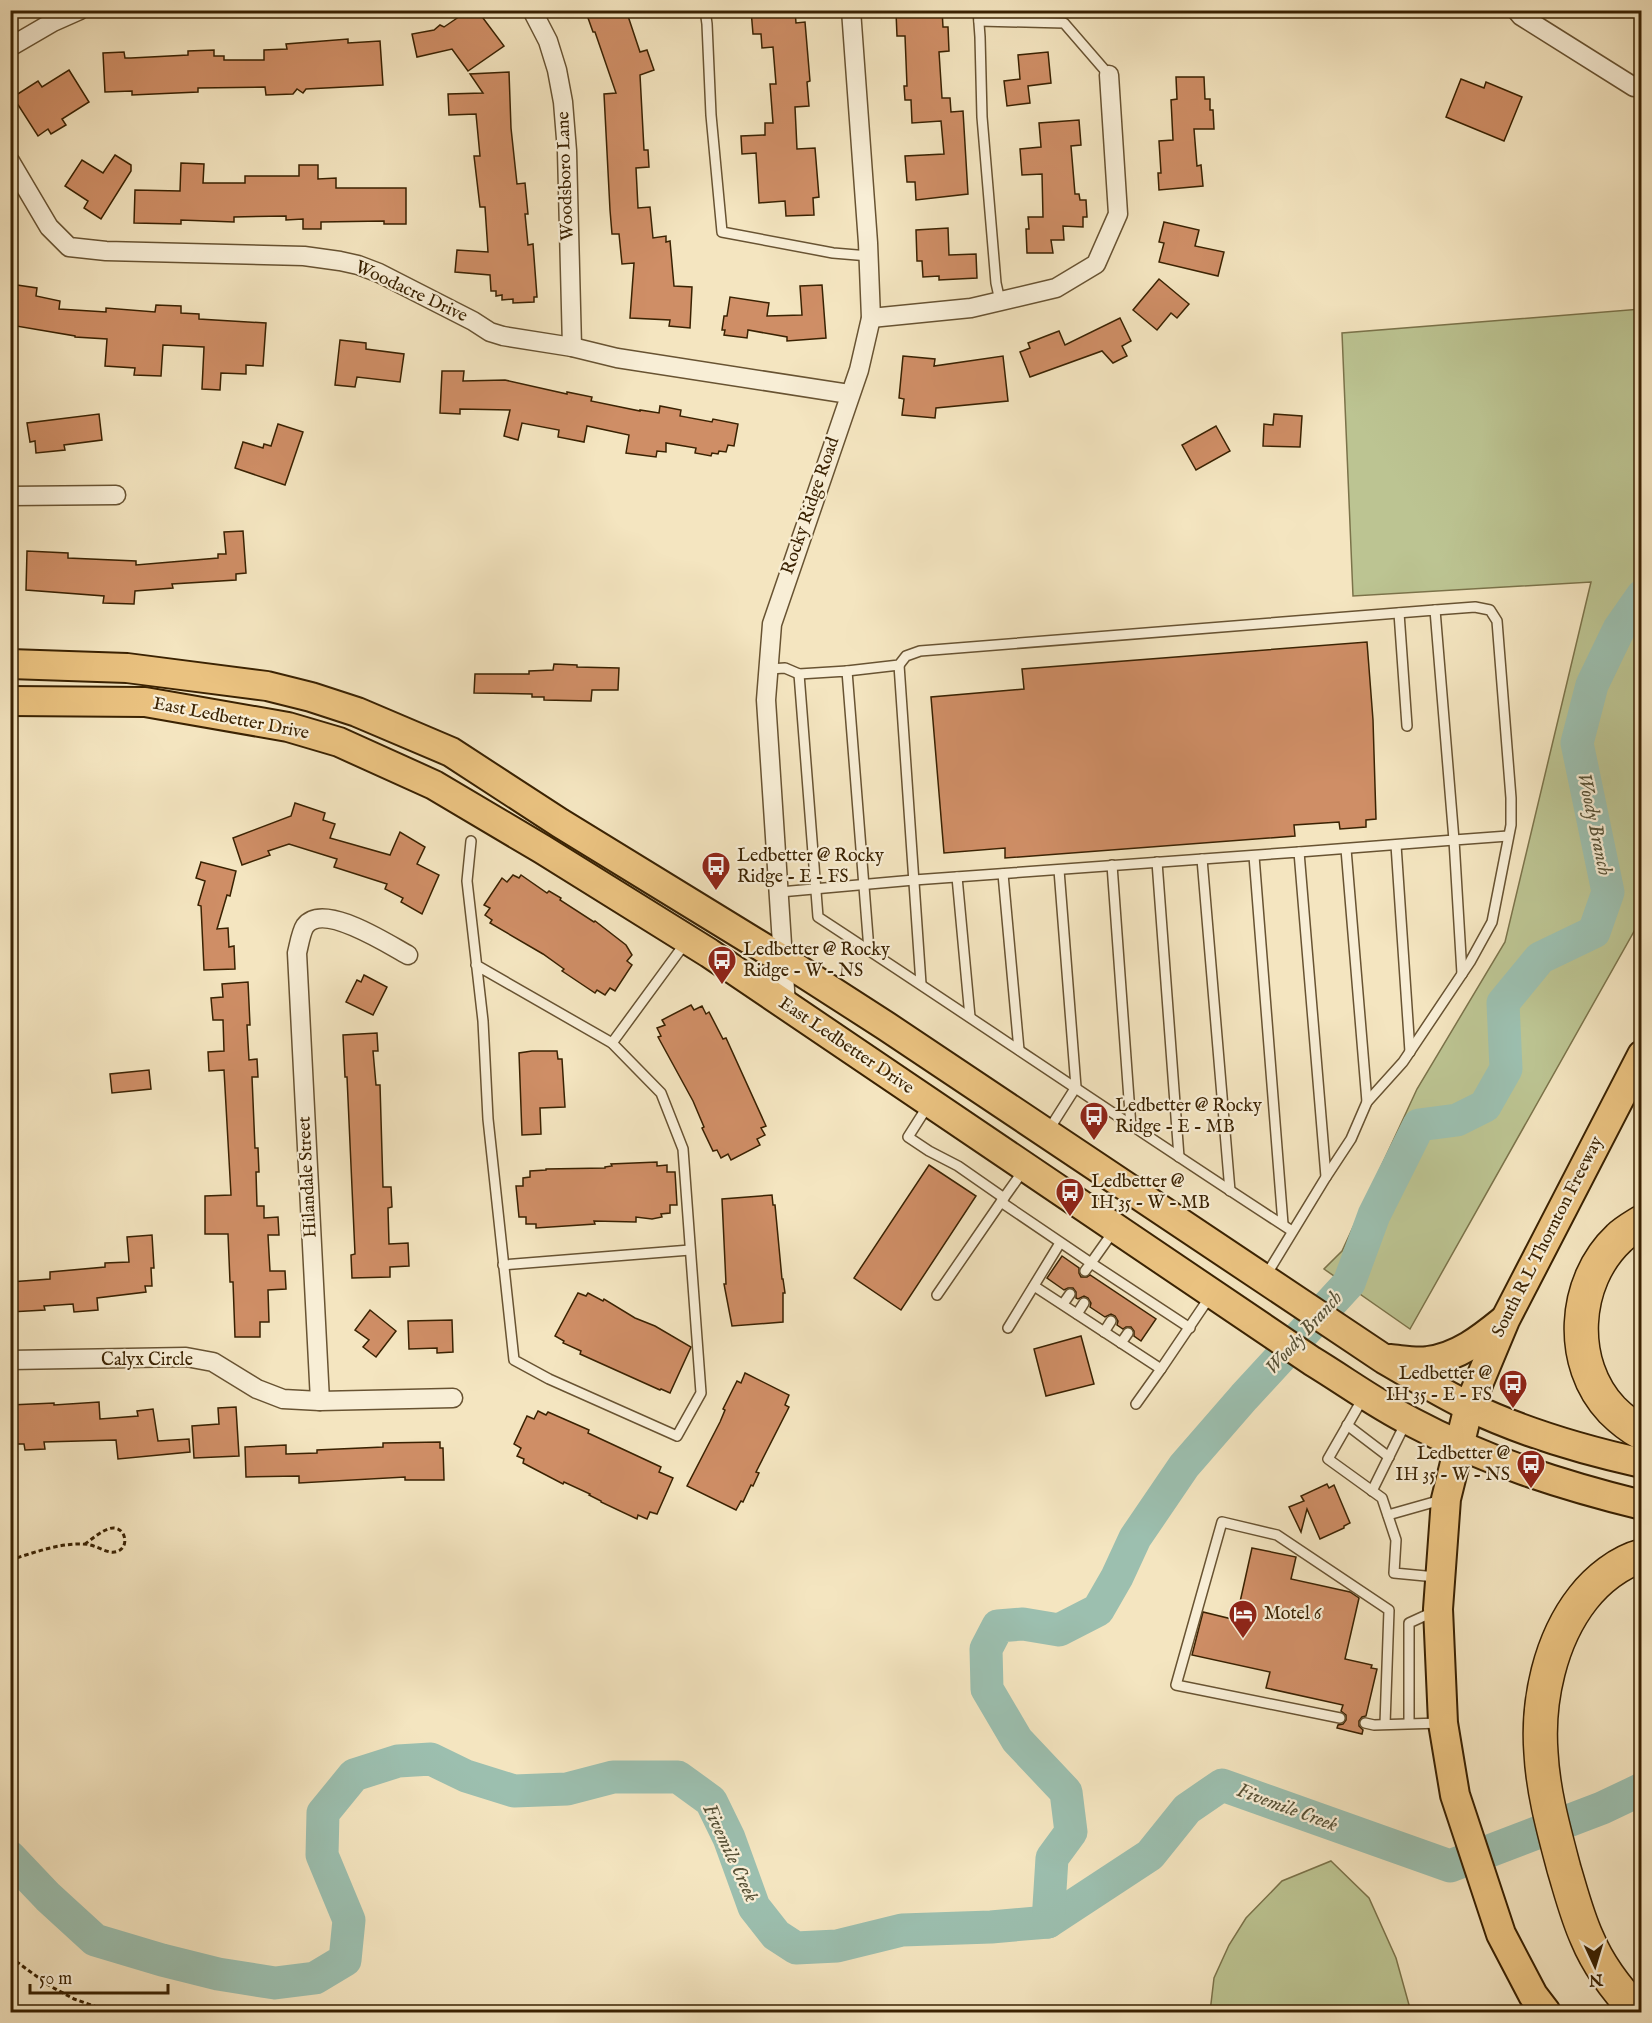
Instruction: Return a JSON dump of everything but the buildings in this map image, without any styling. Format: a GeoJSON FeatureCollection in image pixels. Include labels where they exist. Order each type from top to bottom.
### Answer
{"type":"FeatureCollection","features":[{"type":"Feature","properties":{"kind":"highway"},"geometry":{"type":"LineString","coordinates":[[1641,1222],[1619,1238],[1600,1260],[1588,1286],[1582,1310],[1581,1336],[1586,1365],[1597,1390],[1612,1410],[1641,1433]]}},
{"type":"Feature","properties":{"kind":"highway"},"geometry":{"type":"LineString","coordinates":[[1638,2013],[1604,1972],[1586,1938],[1554,1833],[1541,1753],[1541,1723],[1546,1684],[1560,1636],[1572,1612],[1590,1589],[1613,1571],[1641,1556]]}},
{"type":"Feature","properties":{"kind":"main road","name":"East Ledbetter Drive"},"geometry":{"type":"LineString","coordinates":[[10,664],[154,671],[267,686],[357,712],[451,752],[560,823],[886,1026],[1384,1359],[1469,1406],[1511,1424],[1594,1452],[1641,1463]]}},
{"type":"Feature","properties":{"kind":"main road"},"geometry":{"type":"LineString","coordinates":[[74,700],[80,667]]}},
{"type":"Feature","properties":{"kind":"main road","name":"East Ledbetter Drive"},"geometry":{"type":"LineString","coordinates":[[10,701],[145,702],[288,727],[339,742],[434,785],[542,849],[687,940],[1259,1325],[1407,1420],[1500,1463],[1583,1490],[1641,1505]]}},
{"type":"Feature","properties":{"kind":"main road"},"geometry":{"type":"LineString","coordinates":[[434,785],[451,752]]}},
{"type":"Feature","properties":{"kind":"main road","name":"South R L Thornton Freeway"},"geometry":{"type":"LineString","coordinates":[[1546,2013],[1533,1995],[1501,1934],[1455,1795],[1443,1723],[1438,1609],[1446,1499],[1469,1406],[1505,1320],[1641,1055]]}},
{"type":"Feature","properties":{"kind":"main road"},"geometry":{"type":"LineString","coordinates":[[1025,1167],[1046,1133]]}},
{"type":"Feature","properties":{"kind":"main road"},"geometry":{"type":"LineString","coordinates":[[1212,1293],[1235,1260]]}},
{"type":"Feature","properties":{"kind":"main road"},"geometry":{"type":"LineString","coordinates":[[1384,1359],[1427,1361],[1451,1355],[1474,1344],[1505,1320]]}},
{"type":"Feature","properties":{"kind":"street"},"geometry":{"type":"LineString","coordinates":[[10,47],[53,22],[80,10]]}},
{"type":"Feature","properties":{"kind":"street","name":"Woodsboro Lane"},"geometry":{"type":"LineString","coordinates":[[532,10],[548,41],[564,102],[572,347]]}},
{"type":"Feature","properties":{"kind":"street","name":"Rocky Ridge Road"},"geometry":{"type":"LineString","coordinates":[[786,1005],[785,961],[766,700],[771,624],[859,370],[871,318],[869,256],[852,10]]}},
{"type":"Feature","properties":{"kind":"street"},"geometry":{"type":"LineString","coordinates":[[1516,10],[1521,16],[1634,87],[1641,87]]}},
{"type":"Feature","properties":{"kind":"street"},"geometry":{"type":"LineString","coordinates":[[871,318],[971,308],[1056,288],[1096,264],[1118,214],[1109,75]]}},
{"type":"Feature","properties":{"kind":"street","name":"Woodacre Drive"},"geometry":{"type":"LineString","coordinates":[[10,161],[49,227],[69,247],[106,251],[304,256],[340,261],[379,273],[473,321],[489,332],[503,336],[572,347],[617,358],[849,394]]}},
{"type":"Feature","properties":{"kind":"street"},"geometry":{"type":"LineString","coordinates":[[10,496],[116,495]]}},
{"type":"Feature","properties":{"kind":"street","name":"Hilandale Street"},"geometry":{"type":"LineString","coordinates":[[320,1401],[297,953],[304,926],[318,918],[347,922],[408,955]]}},
{"type":"Feature","properties":{"kind":"street","name":"Calyx Circle"},"geometry":{"type":"LineString","coordinates":[[10,1360],[186,1357],[213,1362],[257,1389],[283,1399],[320,1401],[453,1398]]}},
{"type":"Feature","properties":{"kind":"lane"},"geometry":{"type":"LineString","coordinates":[[705,10],[711,115],[722,232],[833,253],[869,256]]}},
{"type":"Feature","properties":{"kind":"lane"},"geometry":{"type":"LineString","coordinates":[[978,10],[982,117],[996,283],[1000,301]]}},
{"type":"Feature","properties":{"kind":"lane"},"geometry":{"type":"LineString","coordinates":[[979,21],[1064,23],[1109,75]]}},
{"type":"Feature","properties":{"kind":"lane"},"geometry":{"type":"LineString","coordinates":[[921,984],[899,665],[906,656],[920,651],[1435,610],[1475,607],[1490,610],[1497,621],[1511,798],[1508,836],[1492,922],[1462,974],[1410,1053],[1367,1102],[1351,1139],[1292,1231],[1270,1283]]}},
{"type":"Feature","properties":{"kind":"lane"},"geometry":{"type":"LineString","coordinates":[[1435,610],[1454,840],[1462,974]]}},
{"type":"Feature","properties":{"kind":"lane"},"geometry":{"type":"LineString","coordinates":[[1399,613],[1407,726]]}},
{"type":"Feature","properties":{"kind":"lane"},"geometry":{"type":"LineString","coordinates":[[769,669],[785,668],[799,674],[899,665]]}},
{"type":"Feature","properties":{"kind":"lane"},"geometry":{"type":"LineString","coordinates":[[847,671],[869,950]]}},
{"type":"Feature","properties":{"kind":"lane"},"geometry":{"type":"LineString","coordinates":[[799,674],[819,917],[1076,1087],[1131,1127],[1292,1231]]}},
{"type":"Feature","properties":{"kind":"lane"},"geometry":{"type":"LineString","coordinates":[[780,892],[1508,836]]}},
{"type":"Feature","properties":{"kind":"lane"},"geometry":{"type":"LineString","coordinates":[[471,841],[467,881],[476,965],[483,1021],[488,1119],[514,1360],[549,1379],[677,1436],[701,1393],[683,1149],[661,1093],[612,1043],[476,965]]}},
{"type":"Feature","properties":{"kind":"lane"},"geometry":{"type":"LineString","coordinates":[[1396,845],[1410,1053]]}},
{"type":"Feature","properties":{"kind":"lane"},"geometry":{"type":"LineString","coordinates":[[1346,849],[1367,1102]]}},
{"type":"Feature","properties":{"kind":"lane"},"geometry":{"type":"LineString","coordinates":[[1299,852],[1326,1177]]}},
{"type":"Feature","properties":{"kind":"lane"},"geometry":{"type":"LineString","coordinates":[[1254,856],[1283,1224]]}},
{"type":"Feature","properties":{"kind":"lane"},"geometry":{"type":"LineString","coordinates":[[1203,859],[1230,1191]]}},
{"type":"Feature","properties":{"kind":"lane"},"geometry":{"type":"LineString","coordinates":[[1157,862],[1179,1157]]}},
{"type":"Feature","properties":{"kind":"lane"},"geometry":{"type":"LineString","coordinates":[[1112,865],[1131,1127]]}},
{"type":"Feature","properties":{"kind":"lane"},"geometry":{"type":"LineString","coordinates":[[1046,1133],[1076,1087],[1059,870]]}},
{"type":"Feature","properties":{"kind":"lane"},"geometry":{"type":"LineString","coordinates":[[1003,874],[1019,1050]]}},
{"type":"Feature","properties":{"kind":"lane"},"geometry":{"type":"LineString","coordinates":[[957,877],[970,1017]]}},
{"type":"Feature","properties":{"kind":"lane"},"geometry":{"type":"LineString","coordinates":[[612,1043],[687,940]]}},
{"type":"Feature","properties":{"kind":"lane"},"geometry":{"type":"LineString","coordinates":[[930,1102],[908,1137],[958,1166],[1060,1243],[1190,1328]]}},
{"type":"Feature","properties":{"kind":"lane"},"geometry":{"type":"LineString","coordinates":[[937,1295],[1025,1167]]}},
{"type":"Feature","properties":{"kind":"lane"},"geometry":{"type":"LineString","coordinates":[[1084,1271],[1116,1228]]}},
{"type":"Feature","properties":{"kind":"lane"},"geometry":{"type":"LineString","coordinates":[[1008,1328],[1060,1243]]}},
{"type":"Feature","properties":{"kind":"lane"},"geometry":{"type":"LineString","coordinates":[[503,1265],[690,1250]]}},
{"type":"Feature","properties":{"kind":"lane"},"geometry":{"type":"LineString","coordinates":[[1098,1281],[1105,1272]]}},
{"type":"Feature","properties":{"kind":"lane"},"geometry":{"type":"LineString","coordinates":[[1034,1286],[1161,1369]]}},
{"type":"Feature","properties":{"kind":"lane"},"geometry":{"type":"LineString","coordinates":[[1126,1299],[1132,1290]]}},
{"type":"Feature","properties":{"kind":"lane"},"geometry":{"type":"LineString","coordinates":[[1137,1404],[1212,1293]]}},
{"type":"Feature","properties":{"kind":"lane"},"geometry":{"type":"LineString","coordinates":[[1063,1304],[1070,1294]]}},
{"type":"Feature","properties":{"kind":"lane"},"geometry":{"type":"LineString","coordinates":[[1143,1311],[1149,1302]]}},
{"type":"Feature","properties":{"kind":"lane"},"geometry":{"type":"LineString","coordinates":[[1077,1314],[1084,1303]]}},
{"type":"Feature","properties":{"kind":"lane"},"geometry":{"type":"LineString","coordinates":[[1104,1332],[1111,1321]]}},
{"type":"Feature","properties":{"kind":"lane"},"geometry":{"type":"LineString","coordinates":[[1121,1343],[1128,1332]]}},
{"type":"Feature","properties":{"kind":"lane"},"geometry":{"type":"LineString","coordinates":[[1365,1394],[1328,1459],[1382,1498],[1396,1540],[1394,1573],[1440,1577]]}},
{"type":"Feature","properties":{"kind":"lane"},"geometry":{"type":"LineString","coordinates":[[1372,1491],[1407,1420]]}},
{"type":"Feature","properties":{"kind":"lane"},"geometry":{"type":"LineString","coordinates":[[1347,1425],[1389,1457]]}},
{"type":"Feature","properties":{"kind":"lane"},"geometry":{"type":"LineString","coordinates":[[1388,1515],[1446,1499]]}},
{"type":"Feature","properties":{"kind":"lane"},"geometry":{"type":"LineString","coordinates":[[1340,1718],[1176,1686],[1222,1522],[1277,1535],[1389,1610],[1385,1724]]}},
{"type":"Feature","properties":{"kind":"lane"},"geometry":{"type":"LineString","coordinates":[[1409,1723],[1409,1623],[1438,1609]]}},
{"type":"Feature","properties":{"kind":"lane"},"geometry":{"type":"LineString","coordinates":[[1365,1723],[1443,1723]]}},
{"type":"Feature","properties":{"kind":"path"},"geometry":{"type":"LineString","coordinates":[[10,1560],[51,1548],[85,1544],[115,1552],[126,1544],[126,1538],[117,1528],[110,1528],[85,1544]]}},
{"type":"Feature","properties":{"kind":"path"},"geometry":{"type":"LineString","coordinates":[[10,1957],[50,1986],[74,1999],[111,2013]]}},
{"type":"Feature","properties":{"kind":"green space"},"geometry":{"type":"Polygon","coordinates":[[[1641,309],[1641,919],[1410,1329],[1324,1269],[1342,1251],[1417,1089],[1505,942],[1591,582],[1353,596],[1342,333],[1641,309]]]}},
{"type":"Feature","properties":{"kind":"green space"},"geometry":{"type":"Polygon","coordinates":[[[1331,1861],[1369,1898],[1396,1958],[1411,2012],[1210,2012],[1214,1978],[1229,1945],[1246,1918],[1282,1881],[1331,1861]]]}},
{"type":"Feature","properties":{"kind":"waterway","name":"Woody Branch"},"geometry":{"type":"LineString","coordinates":[[1048,1922],[1052,1858],[1071,1832],[1066,1792],[1017,1740],[987,1689],[986,1649],[998,1626],[1023,1624],[1059,1630],[1098,1610],[1117,1577],[1135,1538],[1184,1466],[1349,1283],[1374,1215],[1419,1125],[1457,1120],[1485,1106],[1506,1069],[1503,1003],[1540,958],[1594,932],[1608,892],[1577,743],[1592,685],[1619,629],[1642,596]]}},
{"type":"Feature","properties":{"kind":"waterway","name":"Fivemile Creek"},"geometry":{"type":"LineString","coordinates":[[10,1857],[48,1897],[95,1940],[218,1974],[275,1983],[315,1978],[345,1960],[349,1920],[322,1855],[323,1813],[354,1775],[398,1761],[431,1759],[466,1776],[514,1791],[567,1789],[613,1777],[678,1777],[711,1801],[729,1838],[754,1907],[776,1935],[796,1948],[837,1946],[902,1930],[991,1927],[1048,1922],[1150,1855],[1187,1809],[1222,1785],[1450,1866],[1602,1808],[1642,1789]]}},
{"type":"Feature","properties":{"kind":"place","name":"Ledbetter @ Rocky Ridge - E - FS"},"geometry":{"type":"Point","coordinates":[716,892]}},
{"type":"Feature","properties":{"kind":"place","name":"Ledbetter @ Rocky Ridge - W - NS"},"geometry":{"type":"Point","coordinates":[722,986]}},
{"type":"Feature","properties":{"kind":"place","name":"Ledbetter @ Rocky Ridge - E - MB"},"geometry":{"type":"Point","coordinates":[1094,1142]}},
{"type":"Feature","properties":{"kind":"place","name":"Ledbetter @ IH 35 - W - MB"},"geometry":{"type":"Point","coordinates":[1070,1218]}},
{"type":"Feature","properties":{"kind":"place","name":"Ledbetter @ IH 35 - E - FS"},"geometry":{"type":"Point","coordinates":[1513,1410]}},
{"type":"Feature","properties":{"kind":"place","name":"Ledbetter @ IH 35 - W - NS"},"geometry":{"type":"Point","coordinates":[1531,1490]}},
{"type":"Feature","properties":{"kind":"place","name":"Motel 6"},"geometry":{"type":"Point","coordinates":[1243,1640]}}]}
